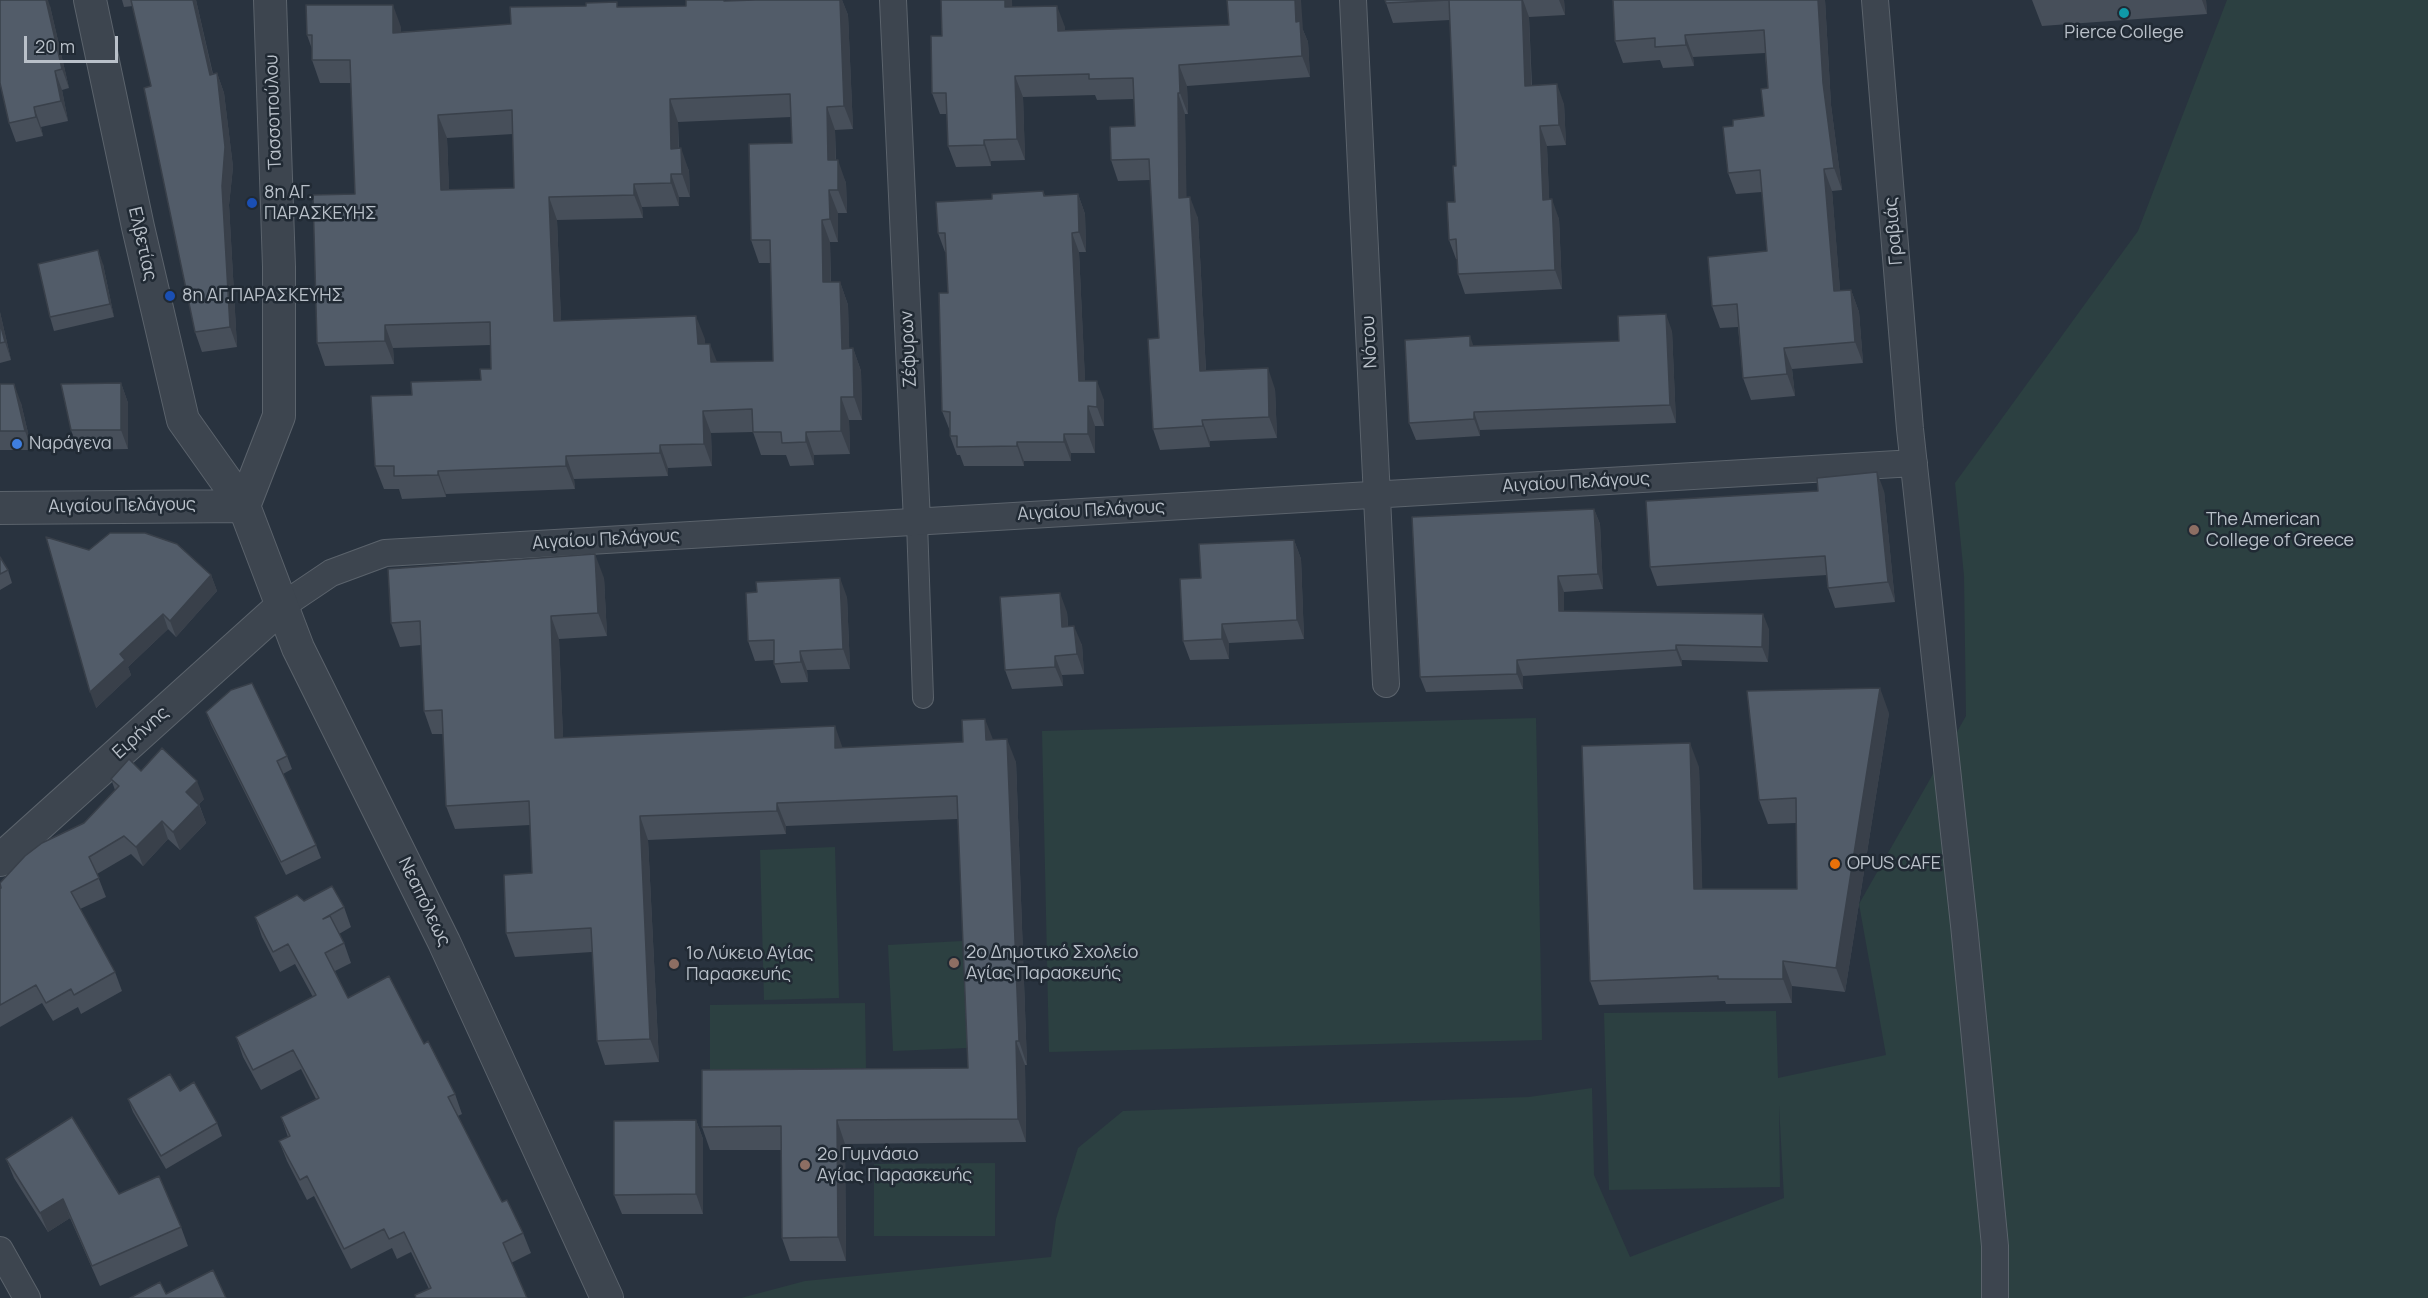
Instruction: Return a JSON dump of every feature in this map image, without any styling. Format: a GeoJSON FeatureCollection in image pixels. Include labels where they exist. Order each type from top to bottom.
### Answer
{"type":"FeatureCollection","features":[{"type":"Feature","properties":{"kind":"street","name":"Ελβετίας"},"geometry":{"type":"LineString","coordinates":[[90,0],[138,227],[183,420],[244,506]]}},
{"type":"Feature","properties":{"kind":"street","name":"Τασσοπούλου"},"geometry":{"type":"LineString","coordinates":[[244,506],[279,416],[279,267],[270,0]]}},
{"type":"Feature","properties":{"kind":"street","name":"Ζέφυρων"},"geometry":{"type":"LineString","coordinates":[[893,0],[923,698]]}},
{"type":"Feature","properties":{"kind":"street","name":"Νότου"},"geometry":{"type":"LineString","coordinates":[[1353,0],[1386,684]]}},
{"type":"Feature","properties":{"kind":"street","name":"Γραβιάς"},"geometry":{"type":"LineString","coordinates":[[1875,0],[1914,463],[1964,925],[1995,1246],[1995,1298]]}},
{"type":"Feature","properties":{"kind":"street","name":"Αιγαίου Πελάγους"},"geometry":{"type":"LineString","coordinates":[[282,606],[331,573],[385,553],[1914,463]]}},
{"type":"Feature","properties":{"kind":"street","name":"Αιγαίου Πελάγους"},"geometry":{"type":"LineString","coordinates":[[0,508],[244,506]]}},
{"type":"Feature","properties":{"kind":"street","name":"Νεαπόλεως"},"geometry":{"type":"LineString","coordinates":[[244,506],[298,648],[444,942],[607,1298]]}},
{"type":"Feature","properties":{"kind":"street","name":"Ειρήνης"},"geometry":{"type":"LineString","coordinates":[[0,860],[282,606]]}},
{"type":"Feature","properties":{"kind":"street"},"geometry":{"type":"LineString","coordinates":[[0,1250],[27,1298]]}},
{"type":"Feature","properties":{"kind":"green space"},"geometry":{"type":"Polygon","coordinates":[[[2227,0],[2428,0],[2428,1298],[741,1298],[805,1281],[1051,1257],[1056,1219],[1078,1148],[1123,1111],[1529,1097],[1592,1088],[1594,1175],[1630,1257],[1784,1198],[1779,1105],[1780,1187],[1609,1190],[1604,1013],[1776,1011],[1778,1078],[1886,1055],[1859,904],[1966,716],[1964,576],[1955,483],[2138,231],[2227,0]]]}},
{"type":"Feature","properties":{"kind":"green space"},"geometry":{"type":"Polygon","coordinates":[[[1536,718],[1542,1040],[1049,1052],[1042,731],[1536,718]]]}},
{"type":"Feature","properties":{"kind":"green space"},"geometry":{"type":"Polygon","coordinates":[[[835,847],[839,998],[764,1000],[760,850],[835,847]]]}},
{"type":"Feature","properties":{"kind":"green space"},"geometry":{"type":"Polygon","coordinates":[[[962,941],[967,1048],[893,1051],[888,945],[962,941]]]}},
{"type":"Feature","properties":{"kind":"green space"},"geometry":{"type":"Polygon","coordinates":[[[865,1003],[866,1068],[710,1070],[710,1005],[865,1003]]]}},
{"type":"Feature","properties":{"kind":"green space"},"geometry":{"type":"Polygon","coordinates":[[[995,1163],[995,1236],[874,1236],[874,1164],[995,1163]]]}},
{"type":"Feature","properties":{"kind":"building"},"geometry":{"type":"Polygon","coordinates":[[[0,0],[46,0],[62,69],[55,71],[61,101],[34,107],[36,117],[9,123],[0,83],[0,0]]]}},
{"type":"Feature","properties":{"kind":"building"},"geometry":{"type":"Polygon","coordinates":[[[131,0],[193,0],[210,75],[217,73],[225,147],[222,186],[230,327],[195,332],[144,88],[151,86],[131,0]]]}},
{"type":"Feature","properties":{"kind":"building"},"geometry":{"type":"Polygon","coordinates":[[[686,0],[840,0],[844,106],[827,107],[828,160],[838,160],[838,190],[829,190],[830,219],[822,220],[823,282],[840,282],[842,349],[853,348],[854,397],[841,397],[841,431],[806,432],[806,442],[782,443],[781,432],[753,432],[752,409],[703,411],[704,444],[660,445],[660,453],[566,456],[566,466],[438,471],[438,475],[394,476],[394,466],[375,466],[371,396],[412,395],[411,382],[481,380],[480,369],[491,369],[490,322],[385,325],[385,341],[317,343],[313,195],[355,194],[350,60],[312,60],[312,35],[307,35],[306,5],[393,5],[393,33],[511,24],[510,7],[586,6],[586,3],[617,2],[617,7],[686,6],[686,0]],[[790,94],[670,99],[671,149],[681,148],[682,174],[671,174],[671,183],[634,184],[634,195],[549,197],[554,321],[696,316],[698,344],[710,344],[711,362],[773,361],[770,240],[751,240],[749,144],[792,143],[790,94]],[[512,110],[438,115],[441,190],[514,188],[512,110]]]}},
{"type":"Feature","properties":{"kind":"building"},"geometry":{"type":"Polygon","coordinates":[[[941,0],[1005,0],[1005,7],[1057,6],[1058,31],[1229,25],[1227,0],[1295,0],[1296,22],[1300,21],[1302,56],[1179,65],[1179,198],[1190,197],[1200,371],[1268,368],[1269,417],[1202,420],[1203,426],[1153,429],[1148,339],[1159,338],[1149,159],[1111,160],[1110,127],[1135,126],[1133,78],[1089,79],[1089,74],[1015,76],[1017,139],[984,140],[984,145],[948,146],[946,93],[932,93],[931,36],[942,36],[941,0]]]}},
{"type":"Feature","properties":{"kind":"building"},"geometry":{"type":"Polygon","coordinates":[[[1385,0],[1449,0],[1386,3],[1385,0]]]}},
{"type":"Feature","properties":{"kind":"building"},"geometry":{"type":"Polygon","coordinates":[[[1449,0],[1522,0],[1525,86],[1557,84],[1559,125],[1540,126],[1543,200],[1552,199],[1555,270],[1458,274],[1456,239],[1449,240],[1447,202],[1455,202],[1453,166],[1456,166],[1449,0]]]}},
{"type":"Feature","properties":{"kind":"building"},"geometry":{"type":"Polygon","coordinates":[[[1613,0],[1818,0],[1823,83],[1834,168],[1824,169],[1834,291],[1851,290],[1855,342],[1784,348],[1787,374],[1743,378],[1737,304],[1712,306],[1708,257],[1767,251],[1760,170],[1728,173],[1723,127],[1733,126],[1733,120],[1764,116],[1761,89],[1768,88],[1764,30],[1685,35],[1686,45],[1655,47],[1655,38],[1615,41],[1613,0]]]}},
{"type":"Feature","properties":{"kind":"building"},"geometry":{"type":"Polygon","coordinates":[[[1043,191],[1044,196],[1078,194],[1079,232],[1072,233],[1079,381],[1097,381],[1097,407],[1088,406],[1088,434],[1064,434],[1064,442],[1017,442],[1017,446],[957,447],[957,436],[950,436],[950,412],[942,411],[939,293],[948,293],[945,233],[938,233],[936,202],[992,199],[992,194],[1043,191]]]}},
{"type":"Feature","properties":{"kind":"building"},"geometry":{"type":"Polygon","coordinates":[[[98,250],[110,304],[50,317],[38,264],[98,250]]]}},
{"type":"Feature","properties":{"kind":"building"},"geometry":{"type":"Polygon","coordinates":[[[1666,314],[1670,405],[1474,412],[1474,419],[1409,423],[1405,340],[1470,336],[1470,346],[1619,341],[1618,316],[1666,314]]]}},
{"type":"Feature","properties":{"kind":"building"},"geometry":{"type":"Polygon","coordinates":[[[0,323],[5,342],[0,343],[0,323]]]}},
{"type":"Feature","properties":{"kind":"building"},"geometry":{"type":"Polygon","coordinates":[[[121,383],[121,430],[71,430],[61,384],[121,383]]]}},
{"type":"Feature","properties":{"kind":"building"},"geometry":{"type":"Polygon","coordinates":[[[0,384],[14,384],[25,431],[0,431],[0,384]]]}},
{"type":"Feature","properties":{"kind":"building"},"geometry":{"type":"Polygon","coordinates":[[[1877,472],[1888,582],[1828,588],[1825,556],[1650,567],[1646,501],[1818,491],[1817,478],[1877,472]]]}},
{"type":"Feature","properties":{"kind":"building"},"geometry":{"type":"Polygon","coordinates":[[[1594,509],[1598,574],[1558,576],[1559,611],[1763,614],[1762,647],[1676,645],[1676,650],[1517,660],[1517,674],[1420,677],[1412,517],[1594,509]]]}},
{"type":"Feature","properties":{"kind":"building"},"geometry":{"type":"Polygon","coordinates":[[[110,533],[145,533],[177,544],[211,575],[170,621],[163,614],[120,654],[125,660],[90,692],[46,537],[89,550],[110,533]]]}},
{"type":"Feature","properties":{"kind":"building"},"geometry":{"type":"Polygon","coordinates":[[[1294,540],[1297,620],[1222,624],[1222,639],[1183,641],[1180,579],[1201,578],[1199,544],[1294,540]]]}},
{"type":"Feature","properties":{"kind":"building"},"geometry":{"type":"Polygon","coordinates":[[[595,554],[598,613],[551,616],[555,738],[835,726],[835,748],[963,742],[962,720],[985,719],[986,740],[1007,739],[1019,1041],[1016,1041],[1018,1119],[837,1120],[838,1237],[782,1238],[781,1126],[702,1127],[702,1070],[968,1068],[957,796],[777,803],[777,811],[640,816],[650,1039],[597,1041],[591,928],[506,933],[504,875],[532,873],[529,801],[446,806],[442,710],[424,711],[420,621],[391,623],[388,569],[595,554]]]}},
{"type":"Feature","properties":{"kind":"building"},"geometry":{"type":"Polygon","coordinates":[[[0,557],[8,570],[0,574],[0,557]]]}},
{"type":"Feature","properties":{"kind":"building"},"geometry":{"type":"Polygon","coordinates":[[[840,578],[843,649],[800,651],[801,662],[774,664],[774,640],[748,641],[746,593],[757,592],[756,582],[840,578]]]}},
{"type":"Feature","properties":{"kind":"building"},"geometry":{"type":"Polygon","coordinates":[[[1060,593],[1062,627],[1074,626],[1077,654],[1055,656],[1055,667],[1005,670],[1000,597],[1060,593]]]}},
{"type":"Feature","properties":{"kind":"building"},"geometry":{"type":"Polygon","coordinates":[[[252,683],[287,756],[277,761],[316,845],[281,862],[206,712],[231,690],[252,683]]]}},
{"type":"Feature","properties":{"kind":"building"},"geometry":{"type":"Polygon","coordinates":[[[1880,688],[1836,968],[1783,961],[1783,979],[1718,979],[1718,976],[1590,981],[1582,746],[1690,743],[1694,889],[1797,889],[1796,798],[1759,800],[1747,691],[1880,688]]]}},
{"type":"Feature","properties":{"kind":"building"},"geometry":{"type":"Polygon","coordinates":[[[162,748],[197,781],[186,792],[199,805],[173,832],[162,821],[136,847],[124,836],[89,857],[99,878],[71,892],[115,972],[74,995],[71,989],[46,1003],[36,985],[0,1005],[0,883],[25,856],[42,843],[84,823],[119,786],[111,779],[129,759],[141,771],[162,748]]]}},
{"type":"Feature","properties":{"kind":"building"},"geometry":{"type":"Polygon","coordinates":[[[332,886],[344,907],[323,919],[330,916],[344,943],[325,953],[348,998],[389,976],[424,1044],[428,1041],[455,1094],[448,1097],[502,1202],[507,1200],[523,1233],[503,1243],[527,1298],[416,1298],[415,1295],[431,1288],[404,1232],[389,1239],[384,1229],[344,1249],[307,1176],[300,1180],[279,1141],[290,1136],[281,1117],[319,1098],[293,1050],[253,1070],[236,1037],[316,995],[288,944],[273,952],[255,917],[297,895],[304,901],[332,886]]]}},
{"type":"Feature","properties":{"kind":"building"},"geometry":{"type":"Polygon","coordinates":[[[170,1074],[180,1091],[194,1082],[217,1123],[161,1156],[128,1099],[170,1074]]]}},
{"type":"Feature","properties":{"kind":"building"},"geometry":{"type":"Polygon","coordinates":[[[72,1117],[119,1194],[159,1176],[181,1227],[92,1266],[63,1199],[40,1213],[6,1159],[72,1117]]]}},
{"type":"Feature","properties":{"kind":"building"},"geometry":{"type":"Polygon","coordinates":[[[696,1120],[696,1194],[614,1195],[614,1121],[696,1120]]]}},
{"type":"Feature","properties":{"kind":"building"},"geometry":{"type":"Polygon","coordinates":[[[213,1270],[226,1298],[130,1298],[160,1282],[166,1294],[213,1270]]]}},
{"type":"Feature","properties":{"kind":"place","name":"Pierce College"},"geometry":{"type":"Point","coordinates":[2124,13]}},
{"type":"Feature","properties":{"kind":"place","name":"8η ΑΓ. ΠΑΡΑΣΚΕΥΗΣ"},"geometry":{"type":"Point","coordinates":[252,203]}},
{"type":"Feature","properties":{"kind":"place","name":"8η ΑΓ.ΠΑΡΑΣΚΕΥΗΣ"},"geometry":{"type":"Point","coordinates":[170,296]}},
{"type":"Feature","properties":{"kind":"place","name":"Ναράγενα"},"geometry":{"type":"Point","coordinates":[17,444]}},
{"type":"Feature","properties":{"kind":"place","name":"The American College of Greece"},"geometry":{"type":"Point","coordinates":[2194,530]}},
{"type":"Feature","properties":{"kind":"place","name":"OPUS CAFE"},"geometry":{"type":"Point","coordinates":[1835,864]}},
{"type":"Feature","properties":{"kind":"place","name":"2ο Δημοτικό Σχολείο Αγίας Παρασκευής"},"geometry":{"type":"Point","coordinates":[954,963]}},
{"type":"Feature","properties":{"kind":"place","name":"1ο Λύκειο Αγίας Παρασκευής"},"geometry":{"type":"Point","coordinates":[674,964]}},
{"type":"Feature","properties":{"kind":"place","name":"2ο Γυμνάσιο Αγίας Παρασκευής"},"geometry":{"type":"Point","coordinates":[805,1165]}}]}
